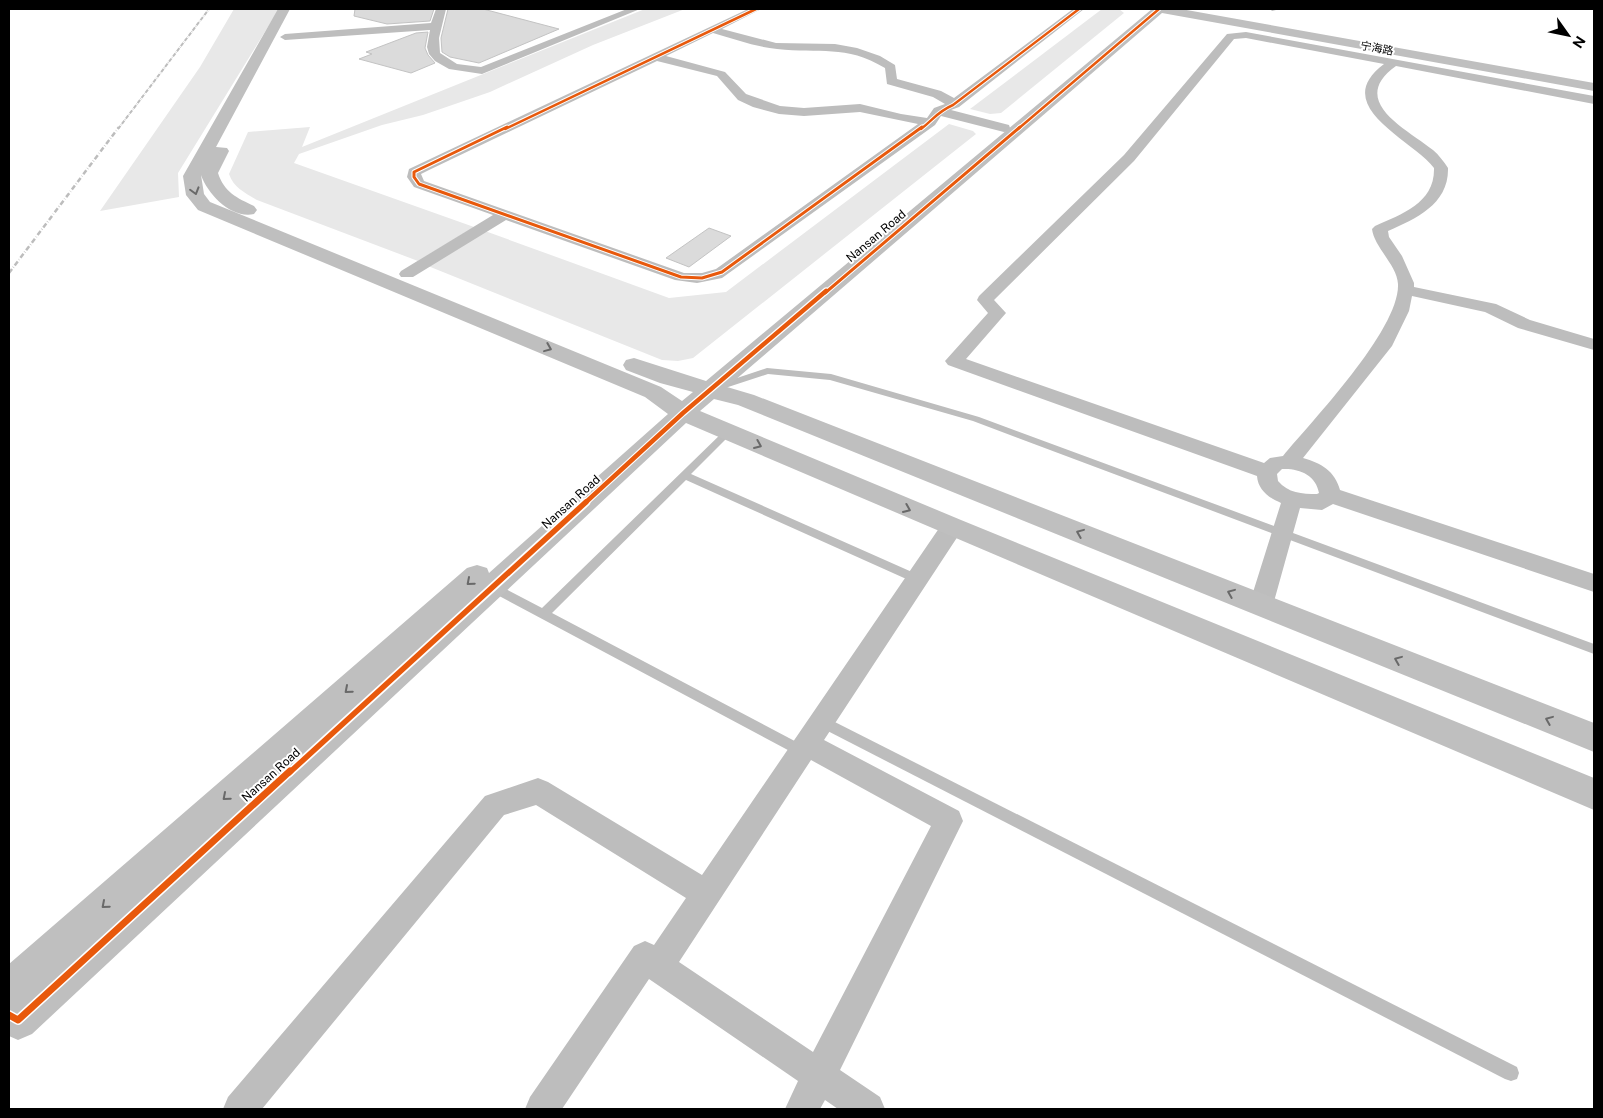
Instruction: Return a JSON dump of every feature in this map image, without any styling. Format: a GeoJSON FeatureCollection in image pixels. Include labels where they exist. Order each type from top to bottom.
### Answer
{"type":"FeatureCollection","features":[{"type":"Feature","properties":{"kind":"street"},"geometry":{"type":"LineString","coordinates":[[284,9],[192,176],[194,195],[204,206],[653,392],[677,409],[952,527],[1594,794]]}},
{"type":"Feature","properties":{"kind":"street"},"geometry":{"type":"LineString","coordinates":[[299,9],[209,173],[213,186],[224,199],[251,212],[668,378],[746,400],[1594,738]]}},
{"type":"Feature","properties":{"kind":"street"},"geometry":{"type":"LineString","coordinates":[[441,9],[436,26],[433,46],[434,54],[442,61],[455,66],[482,71],[635,9]]}},
{"type":"Feature","properties":{"kind":"street"},"geometry":{"type":"LineString","coordinates":[[756,9],[414,172],[414,177],[419,184],[681,277],[696,280],[708,278],[722,272],[934,116],[955,104],[1079,9]]}},
{"type":"Feature","properties":{"kind":"street","name":"Nansan Road"},"geometry":{"type":"LineString","coordinates":[[9,990],[701,388],[1004,128],[1149,9]]}},
{"type":"Feature","properties":{"kind":"street","name":"Nansan Road"},"geometry":{"type":"LineString","coordinates":[[701,388],[1160,9]]}},
{"type":"Feature","properties":{"kind":"street","name":"宁海路"},"geometry":{"type":"LineString","coordinates":[[1160,9],[1594,87]]}},
{"type":"Feature","properties":{"kind":"street"},"geometry":{"type":"LineString","coordinates":[[285,37],[436,26]]}},
{"type":"Feature","properties":{"kind":"street"},"geometry":{"type":"LineString","coordinates":[[713,30],[776,46],[835,47],[857,51],[890,66],[891,81],[937,94],[955,104]]}},
{"type":"Feature","properties":{"kind":"street"},"geometry":{"type":"LineString","coordinates":[[1267,472],[954,361],[997,313],[985,300],[1129,158],[1231,36],[1236,34],[1246,35],[1594,100]]}},
{"type":"Feature","properties":{"kind":"street"},"geometry":{"type":"LineString","coordinates":[[656,57],[721,74],[742,97],[757,104],[779,110],[804,112],[860,108],[901,118],[934,116],[1004,128]]}},
{"type":"Feature","properties":{"kind":"street"},"geometry":{"type":"LineString","coordinates":[[1289,462],[1383,346],[1401,311],[1406,283],[1394,256],[1381,237],[1380,229],[1413,214],[1433,196],[1440,184],[1441,168],[1431,155],[1395,129],[1379,114],[1372,98],[1372,85],[1380,73],[1394,63]]}},
{"type":"Feature","properties":{"kind":"street"},"geometry":{"type":"LineString","coordinates":[[407,274],[506,214]]}},
{"type":"Feature","properties":{"kind":"street"},"geometry":{"type":"LineString","coordinates":[[1405,290],[1490,308],[1524,324],[1594,345]]}},
{"type":"Feature","properties":{"kind":"street","name":"Nansan Road"},"geometry":{"type":"LineString","coordinates":[[9,1015],[18,1020],[492,587],[677,409]]}},
{"type":"Feature","properties":{"kind":"street"},"geometry":{"type":"LineString","coordinates":[[1289,462],[1305,465],[1320,473],[1329,483],[1330,495],[1322,502],[1308,503],[1292,500],[1271,486],[1266,478],[1267,472],[1277,463],[1289,462]]}},
{"type":"Feature","properties":{"kind":"street"},"geometry":{"type":"LineString","coordinates":[[1330,495],[1594,583]]}},
{"type":"Feature","properties":{"kind":"street"},"geometry":{"type":"LineString","coordinates":[[1262,605],[1292,500]]}},
{"type":"Feature","properties":{"kind":"street"},"geometry":{"type":"LineString","coordinates":[[658,966],[952,527]]}},
{"type":"Feature","properties":{"kind":"street"},"geometry":{"type":"LineString","coordinates":[[802,1109],[950,820],[810,739]]}},
{"type":"Feature","properties":{"kind":"street"},"geometry":{"type":"LineString","coordinates":[[240,1109],[495,805],[538,791],[706,894]]}},
{"type":"Feature","properties":{"kind":"street"},"geometry":{"type":"LineString","coordinates":[[542,1109],[645,957],[868,1109]]}},
{"type":"Feature","properties":{"kind":"lane"},"geometry":{"type":"LineString","coordinates":[[701,388],[767,371],[831,377],[976,419],[1594,649]]}},
{"type":"Feature","properties":{"kind":"lane"},"geometry":{"type":"LineString","coordinates":[[543,614],[728,432]]}},
{"type":"Feature","properties":{"kind":"lane"},"geometry":{"type":"LineString","coordinates":[[684,476],[917,579]]}},
{"type":"Feature","properties":{"kind":"lane"},"geometry":{"type":"LineString","coordinates":[[492,587],[543,614],[1511,1073]]}},
{"type":"Feature","properties":{"kind":"shaded area"},"geometry":{"type":"Polygon","coordinates":[[[234,9],[279,9],[178,173],[179,197],[100,211],[200,67],[234,9]]]}},
{"type":"Feature","properties":{"kind":"shaded area"},"geometry":{"type":"Polygon","coordinates":[[[645,9],[685,9],[593,45],[490,92],[423,115],[382,125],[299,154],[294,163],[474,227],[418,261],[257,200],[244,192],[231,179],[229,174],[248,132],[310,127],[302,147],[645,9]]]}},
{"type":"Feature","properties":{"kind":"shaded area"},"geometry":{"type":"Polygon","coordinates":[[[1102,9],[1119,9],[1124,13],[1001,113],[990,114],[970,109],[1102,9]]]}},
{"type":"Feature","properties":{"kind":"shaded area"},"geometry":{"type":"Polygon","coordinates":[[[949,124],[973,131],[976,134],[693,358],[678,361],[662,360],[428,266],[485,231],[669,298],[726,292],[949,124]]]}},
{"type":"Feature","properties":{"kind":"building"},"geometry":{"type":"Polygon","coordinates":[[[355,9],[434,9],[430,21],[387,24],[354,16],[355,9]]]}},
{"type":"Feature","properties":{"kind":"building"},"geometry":{"type":"Polygon","coordinates":[[[448,9],[483,9],[559,29],[479,63],[450,57],[442,52],[441,38],[448,9]]]}},
{"type":"Feature","properties":{"kind":"building"},"geometry":{"type":"Polygon","coordinates":[[[428,32],[425,48],[435,63],[411,73],[359,59],[372,54],[366,52],[416,33],[428,32]]]}},
{"type":"Feature","properties":{"kind":"building"},"geometry":{"type":"Polygon","coordinates":[[[709,228],[731,236],[689,267],[666,258],[709,228]]]}},
{"type":"Feature","properties":{"kind":"railway"},"geometry":{"type":"LineString","coordinates":[[118,129],[209,9]]}},
{"type":"Feature","properties":{"kind":"railway"},"geometry":{"type":"LineString","coordinates":[[9,273],[119,127]]}},
{"type":"Feature","properties":{"kind":"cycle path"},"geometry":{"type":"LineString","coordinates":[[756,9],[424,167],[414,172],[414,177],[419,184],[681,277],[697,279],[712,276],[722,272],[931,121],[938,111],[953,105],[1079,9]]}},
{"type":"Feature","properties":{"kind":"cycle path"},"geometry":{"type":"LineString","coordinates":[[9,1015],[18,1020],[683,413],[1159,9]]}}]}
